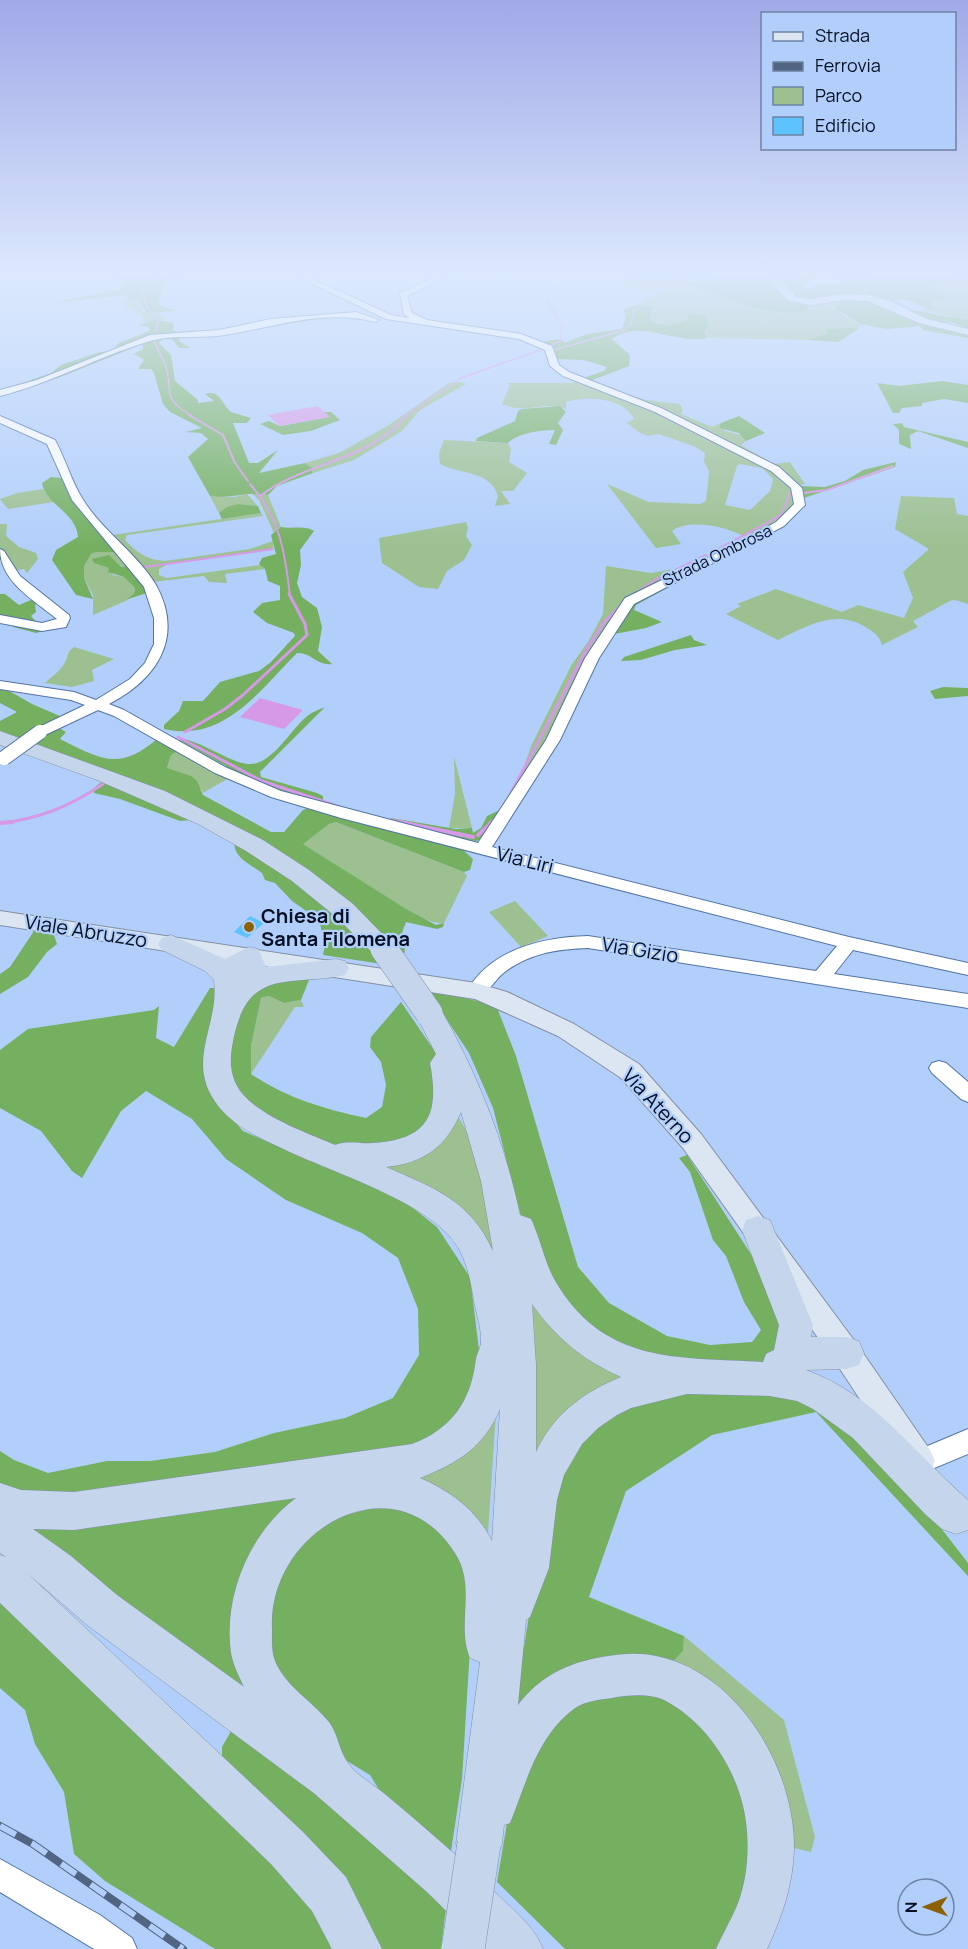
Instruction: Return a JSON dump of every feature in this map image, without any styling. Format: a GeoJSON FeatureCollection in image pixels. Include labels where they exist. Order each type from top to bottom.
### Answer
{"type":"FeatureCollection","features":[{"type":"Feature","properties":{"kind":"highway"},"geometry":{"type":"LineString","coordinates":[[1,752],[150,793],[206,818],[256,845],[325,891],[384,949],[433,1021],[473,1104],[497,1180],[512,1272],[518,1359],[517,1477],[490,1763],[463,1949]]}},
{"type":"Feature","properties":{"kind":"highway"},"geometry":{"type":"LineString","coordinates":[[171,944],[214,964],[235,982]]}},
{"type":"Feature","properties":{"kind":"highway"},"geometry":{"type":"LineString","coordinates":[[249,956],[253,968],[235,982],[215,1060],[216,1074],[224,1092],[236,1107],[258,1123],[431,1201],[454,1219],[471,1239],[487,1275],[504,1370],[507,1438],[517,1477]]}},
{"type":"Feature","properties":{"kind":"highway"},"geometry":{"type":"LineString","coordinates":[[235,982],[266,975],[336,968]]}},
{"type":"Feature","properties":{"kind":"highway"},"geometry":{"type":"LineString","coordinates":[[309,1147],[380,1158],[414,1149],[431,1136],[446,1117],[451,1095],[433,1021]]}},
{"type":"Feature","properties":{"kind":"highway"},"geometry":{"type":"LineString","coordinates":[[473,1104],[494,1125],[520,1234],[531,1269],[543,1292],[565,1321],[594,1348],[618,1361],[657,1372],[698,1378]]}},
{"type":"Feature","properties":{"kind":"highway"},"geometry":{"type":"LineString","coordinates":[[758,1230],[796,1325],[798,1372],[863,1421],[912,1475],[962,1524]]}},
{"type":"Feature","properties":{"kind":"highway"},"geometry":{"type":"LineString","coordinates":[[0,1502],[21,1509],[46,1511],[103,1509],[377,1470],[432,1456],[459,1439],[486,1404],[493,1376],[496,1326]]}},
{"type":"Feature","properties":{"kind":"highway"},"geometry":{"type":"LineString","coordinates":[[504,1632],[529,1569],[538,1500],[545,1477],[559,1447],[576,1421],[606,1399],[625,1391],[654,1384],[698,1378],[750,1378],[798,1372],[829,1375],[846,1353]]}},
{"type":"Feature","properties":{"kind":"highway"},"geometry":{"type":"LineString","coordinates":[[331,1778],[315,1739],[273,1696],[261,1679],[252,1656],[248,1629],[252,1597],[263,1567],[293,1523],[326,1501],[373,1488],[417,1496],[439,1508],[458,1524],[474,1545],[487,1584],[483,1679],[490,1763]]}},
{"type":"Feature","properties":{"kind":"highway"},"geometry":{"type":"LineString","coordinates":[[0,1529],[57,1570],[102,1610],[331,1778],[444,1875],[519,1948]]}},
{"type":"Feature","properties":{"kind":"highway"},"geometry":{"type":"LineString","coordinates":[[0,1547],[49,1582],[102,1610]]}},
{"type":"Feature","properties":{"kind":"highway"},"geometry":{"type":"LineString","coordinates":[[0,1575],[230,1792],[329,1894],[357,1949]]}},
{"type":"Feature","properties":{"kind":"highway"},"geometry":{"type":"LineString","coordinates":[[479,1844],[515,1753],[526,1732],[555,1696],[579,1682],[626,1674],[651,1676],[675,1682],[712,1710],[734,1736],[749,1758],[761,1787],[768,1815],[770,1852],[763,1900],[755,1923],[740,1949]]}},
{"type":"Feature","properties":{"kind":"main road","name":"Viale Abruzzo"},"geometry":{"type":"LineString","coordinates":[[0,918],[171,944]]}},
{"type":"Feature","properties":{"kind":"main road","name":"Via Aterno"},"geometry":{"type":"LineString","coordinates":[[171,944],[476,991],[499,998],[566,1030],[630,1071],[692,1141],[758,1230],[846,1353],[962,1524]]}},
{"type":"Feature","properties":{"kind":"street"},"geometry":{"type":"LineString","coordinates":[[0,393],[40,382],[79,366]]}},
{"type":"Feature","properties":{"kind":"street","name":"Strada Ombrosa"},"geometry":{"type":"LineString","coordinates":[[482,849],[553,740],[592,658],[629,602],[653,586],[748,543],[792,515],[800,501],[795,485],[775,469],[658,410],[566,374],[555,366]]}},
{"type":"Feature","properties":{"kind":"street"},"geometry":{"type":"LineString","coordinates":[[0,419],[51,442],[77,500],[143,576],[155,596],[162,640],[155,659],[133,684],[98,706],[1,752]]}},
{"type":"Feature","properties":{"kind":"street"},"geometry":{"type":"LineString","coordinates":[[0,553],[15,578],[64,618],[61,624],[48,627],[0,618]]}},
{"type":"Feature","properties":{"kind":"street","name":"Via Liri"},"geometry":{"type":"LineString","coordinates":[[0,685],[63,693],[119,713],[220,770],[276,794],[347,815],[849,943],[968,969]]}},
{"type":"Feature","properties":{"kind":"street","name":"Via Gizio"},"geometry":{"type":"LineString","coordinates":[[476,991],[482,982],[505,961],[566,941],[588,942],[968,1001]]}},
{"type":"Feature","properties":{"kind":"street"},"geometry":{"type":"LineString","coordinates":[[820,978],[849,943]]}},
{"type":"Feature","properties":{"kind":"street"},"geometry":{"type":"LineString","coordinates":[[939,1068],[968,1094]]}},
{"type":"Feature","properties":{"kind":"street"},"geometry":{"type":"LineString","coordinates":[[920,1462],[968,1441]]}},
{"type":"Feature","properties":{"kind":"street"},"geometry":{"type":"LineString","coordinates":[[0,1875],[89,1926],[121,1949]]}},
{"type":"Feature","properties":{"kind":"green space"},"geometry":{"type":"Polygon","coordinates":[[[60,366],[88,366],[58,378],[8,388],[51,373],[60,366]]]}},
{"type":"Feature","properties":{"kind":"green space"},"geometry":{"type":"Polygon","coordinates":[[[140,366],[173,366],[175,381],[198,400],[198,403],[214,401],[205,394],[214,393],[231,412],[251,418],[247,423],[233,423],[249,463],[258,463],[278,450],[259,473],[305,463],[311,467],[313,473],[277,486],[268,495],[210,496],[188,457],[208,439],[201,433],[186,432],[202,428],[170,412],[163,404],[154,373],[151,369],[138,369],[140,366]]]}},
{"type":"Feature","properties":{"kind":"green space"},"geometry":{"type":"Polygon","coordinates":[[[604,366],[629,366],[590,381],[583,378],[604,371],[607,367],[604,366]]]}},
{"type":"Feature","properties":{"kind":"green space"},"geometry":{"type":"Polygon","coordinates":[[[573,380],[657,410],[760,464],[791,483],[796,497],[792,505],[776,522],[746,538],[730,530],[688,525],[672,531],[681,544],[656,548],[607,484],[649,502],[700,504],[706,501],[709,471],[704,462],[705,453],[696,447],[659,434],[648,436],[640,433],[627,423],[634,419],[629,412],[613,402],[594,399],[574,400],[566,402],[566,409],[551,406],[519,408],[502,404],[510,385],[507,383],[574,383],[573,380]],[[740,464],[737,466],[725,505],[750,510],[770,491],[773,479],[762,468],[740,464]]]}},
{"type":"Feature","properties":{"kind":"green space"},"geometry":{"type":"Polygon","coordinates":[[[942,381],[968,385],[968,403],[944,399],[922,403],[922,406],[902,408],[899,413],[893,413],[877,383],[899,386],[942,381]]]}},
{"type":"Feature","properties":{"kind":"green space"},"geometry":{"type":"Polygon","coordinates":[[[449,383],[466,384],[420,410],[402,431],[354,460],[313,473],[311,467],[305,463],[339,453],[389,425],[449,383]]]}},
{"type":"Feature","properties":{"kind":"green space"},"geometry":{"type":"Polygon","coordinates":[[[610,389],[646,400],[680,404],[683,410],[681,414],[712,427],[721,423],[724,431],[742,435],[746,441],[741,445],[774,464],[790,462],[805,484],[798,486],[610,389]]]}},
{"type":"Feature","properties":{"kind":"green space"},"geometry":{"type":"Polygon","coordinates":[[[560,406],[566,412],[558,423],[563,430],[556,445],[549,444],[555,430],[524,434],[508,443],[476,441],[477,438],[515,421],[518,411],[522,409],[560,406]]]}},
{"type":"Feature","properties":{"kind":"green space"},"geometry":{"type":"Polygon","coordinates":[[[324,412],[331,412],[340,420],[311,431],[283,435],[260,424],[269,421],[280,426],[329,417],[324,412]]]}},
{"type":"Feature","properties":{"kind":"green space"},"geometry":{"type":"Polygon","coordinates":[[[739,416],[765,433],[746,441],[739,433],[719,428],[721,423],[739,416]]]}},
{"type":"Feature","properties":{"kind":"green space"},"geometry":{"type":"Polygon","coordinates":[[[902,423],[904,427],[968,442],[968,448],[918,431],[910,435],[911,449],[899,444],[899,430],[893,424],[902,423]]]}},
{"type":"Feature","properties":{"kind":"green space"},"geometry":{"type":"Polygon","coordinates":[[[444,440],[508,443],[511,449],[509,462],[527,473],[513,491],[501,491],[510,504],[495,506],[498,496],[489,482],[482,477],[440,464],[439,453],[444,440]]]}},
{"type":"Feature","properties":{"kind":"green space"},"geometry":{"type":"Polygon","coordinates":[[[896,462],[895,467],[804,498],[798,486],[825,487],[845,481],[863,470],[896,462]]]}},
{"type":"Feature","properties":{"kind":"green space"},"geometry":{"type":"Polygon","coordinates":[[[51,477],[62,478],[67,490],[118,552],[91,554],[84,566],[84,578],[93,599],[76,595],[52,560],[56,550],[78,537],[72,521],[45,491],[42,483],[51,477]]]}},
{"type":"Feature","properties":{"kind":"green space"},"geometry":{"type":"Polygon","coordinates":[[[43,489],[54,502],[8,509],[0,499],[17,493],[43,489]]]}},
{"type":"Feature","properties":{"kind":"green space"},"geometry":{"type":"Polygon","coordinates":[[[250,492],[268,495],[281,527],[274,533],[259,500],[250,492]]]}},
{"type":"Feature","properties":{"kind":"green space"},"geometry":{"type":"Polygon","coordinates":[[[247,494],[258,506],[238,504],[219,513],[210,496],[235,497],[247,494]]]}},
{"type":"Feature","properties":{"kind":"green space"},"geometry":{"type":"Polygon","coordinates":[[[901,496],[954,498],[957,514],[968,516],[968,604],[953,600],[913,621],[918,627],[882,645],[878,637],[870,630],[856,622],[844,619],[822,621],[778,640],[726,614],[741,606],[737,604],[776,589],[842,612],[858,605],[904,618],[913,598],[903,572],[929,549],[895,529],[901,496]]]}},
{"type":"Feature","properties":{"kind":"green space"},"geometry":{"type":"Polygon","coordinates":[[[238,504],[258,506],[261,513],[222,519],[219,513],[227,507],[238,504]]]}},
{"type":"Feature","properties":{"kind":"green space"},"geometry":{"type":"Polygon","coordinates":[[[261,513],[263,516],[127,535],[125,540],[138,552],[153,559],[165,561],[250,549],[273,541],[273,549],[168,564],[159,569],[159,575],[167,578],[260,565],[265,569],[225,574],[227,583],[209,582],[204,576],[152,582],[113,535],[261,513]]]}},
{"type":"Feature","properties":{"kind":"green space"},"geometry":{"type":"Polygon","coordinates":[[[466,522],[468,527],[466,536],[472,545],[464,560],[447,571],[438,589],[419,587],[382,563],[379,538],[466,522]]]}},
{"type":"Feature","properties":{"kind":"green space"},"geometry":{"type":"Polygon","coordinates":[[[0,524],[7,524],[6,536],[19,547],[36,553],[38,559],[27,573],[24,569],[13,571],[0,548],[0,524]]]}},
{"type":"Feature","properties":{"kind":"green space"},"geometry":{"type":"Polygon","coordinates":[[[281,527],[307,528],[314,531],[300,550],[301,565],[297,583],[302,597],[317,608],[322,627],[318,651],[332,664],[322,663],[302,653],[297,653],[254,697],[222,721],[205,728],[185,731],[164,729],[164,725],[179,711],[183,701],[203,701],[220,682],[259,671],[271,662],[295,636],[294,633],[267,623],[253,612],[262,603],[280,600],[280,586],[268,581],[265,569],[259,564],[262,558],[276,554],[271,535],[281,527]]]}},
{"type":"Feature","properties":{"kind":"green space"},"geometry":{"type":"Polygon","coordinates":[[[118,552],[130,565],[121,567],[111,560],[100,563],[109,568],[113,575],[124,577],[135,588],[134,594],[126,600],[128,600],[93,615],[93,595],[84,578],[84,566],[91,554],[118,552]]]}},
{"type":"Feature","properties":{"kind":"green space"},"geometry":{"type":"Polygon","coordinates":[[[109,555],[121,567],[130,565],[147,593],[125,600],[134,594],[135,588],[124,577],[108,572],[109,568],[94,563],[92,559],[109,555]]]}},
{"type":"Feature","properties":{"kind":"green space"},"geometry":{"type":"Polygon","coordinates":[[[606,566],[651,573],[685,567],[647,587],[579,672],[534,762],[515,791],[532,744],[572,664],[588,642],[603,614],[606,566]]]}},
{"type":"Feature","properties":{"kind":"green space"},"geometry":{"type":"Polygon","coordinates":[[[676,577],[682,580],[636,605],[634,610],[662,622],[646,628],[609,635],[630,602],[676,577]]]}},
{"type":"Feature","properties":{"kind":"green space"},"geometry":{"type":"Polygon","coordinates":[[[0,594],[5,594],[19,605],[38,597],[40,601],[35,605],[36,612],[31,616],[42,628],[52,628],[36,633],[13,627],[10,622],[0,620],[0,594]]]}},
{"type":"Feature","properties":{"kind":"green space"},"geometry":{"type":"Polygon","coordinates":[[[691,635],[694,640],[707,645],[675,650],[641,660],[621,661],[624,657],[691,635]]]}},
{"type":"Feature","properties":{"kind":"green space"},"geometry":{"type":"Polygon","coordinates":[[[74,647],[114,659],[92,670],[94,681],[72,687],[45,683],[58,672],[74,647]]]}},
{"type":"Feature","properties":{"kind":"green space"},"geometry":{"type":"Polygon","coordinates":[[[0,679],[4,688],[60,716],[20,740],[0,733],[0,721],[17,712],[0,703],[0,679]]]}},
{"type":"Feature","properties":{"kind":"green space"},"geometry":{"type":"Polygon","coordinates":[[[943,687],[968,688],[968,696],[935,699],[930,691],[943,687]]]}},
{"type":"Feature","properties":{"kind":"green space"},"geometry":{"type":"Polygon","coordinates":[[[325,707],[260,772],[261,777],[323,796],[323,801],[318,803],[249,779],[179,740],[191,741],[240,762],[256,763],[272,754],[307,716],[325,707]]]}},
{"type":"Feature","properties":{"kind":"green space"},"geometry":{"type":"Polygon","coordinates":[[[59,728],[66,732],[60,739],[99,757],[110,759],[121,759],[132,755],[157,739],[178,751],[171,755],[167,768],[191,776],[197,781],[203,795],[271,832],[284,832],[303,810],[310,807],[462,849],[473,859],[470,870],[464,872],[336,822],[329,824],[303,844],[406,909],[436,925],[444,923],[443,927],[437,929],[406,922],[402,933],[405,952],[402,955],[314,878],[29,743],[59,728]]]}},
{"type":"Feature","properties":{"kind":"green space"},"geometry":{"type":"Polygon","coordinates":[[[178,751],[227,779],[203,793],[202,790],[167,768],[171,755],[178,751]]]}},
{"type":"Feature","properties":{"kind":"green space"},"geometry":{"type":"Polygon","coordinates":[[[454,757],[472,828],[449,828],[455,794],[454,757]]]}},
{"type":"Feature","properties":{"kind":"green space"},"geometry":{"type":"Polygon","coordinates":[[[104,780],[192,820],[180,821],[120,799],[94,793],[94,788],[104,780]]]}},
{"type":"Feature","properties":{"kind":"green space"},"geometry":{"type":"Polygon","coordinates":[[[504,808],[481,840],[475,841],[390,822],[391,818],[456,829],[472,828],[473,833],[481,828],[487,816],[504,808]]]}},
{"type":"Feature","properties":{"kind":"green space"},"geometry":{"type":"Polygon","coordinates":[[[336,822],[464,872],[467,876],[444,923],[432,922],[396,904],[302,844],[329,824],[336,822]]]}},
{"type":"Feature","properties":{"kind":"green space"},"geometry":{"type":"Polygon","coordinates":[[[234,839],[304,885],[363,942],[382,964],[323,955],[325,944],[319,920],[292,901],[275,883],[265,880],[262,873],[239,855],[234,846],[234,839]]]}},
{"type":"Feature","properties":{"kind":"green space"},"geometry":{"type":"Polygon","coordinates":[[[515,901],[548,936],[521,947],[489,912],[515,901]]]}},
{"type":"Feature","properties":{"kind":"green space"},"geometry":{"type":"Polygon","coordinates":[[[34,931],[54,935],[57,944],[47,952],[28,977],[0,994],[0,974],[10,967],[34,931]]]}},
{"type":"Feature","properties":{"kind":"green space"},"geometry":{"type":"Polygon","coordinates":[[[311,975],[301,1000],[284,1003],[269,996],[261,998],[251,1046],[251,1074],[278,1090],[306,1102],[366,1118],[382,1107],[386,1085],[381,1062],[370,1047],[371,1037],[401,1002],[436,1053],[444,1082],[438,1119],[399,1148],[323,1144],[248,1107],[230,1085],[226,1039],[251,986],[311,975]]]}},
{"type":"Feature","properties":{"kind":"green space"},"geometry":{"type":"Polygon","coordinates":[[[210,988],[220,988],[208,1031],[205,1063],[212,1096],[243,1131],[404,1201],[437,1227],[470,1277],[480,1358],[476,1406],[425,1450],[67,1503],[0,1488],[0,1451],[14,1460],[48,1473],[107,1461],[150,1461],[215,1452],[274,1433],[345,1418],[393,1398],[419,1355],[418,1309],[398,1258],[362,1233],[286,1200],[226,1159],[192,1119],[146,1091],[121,1111],[82,1178],[72,1171],[41,1131],[0,1108],[0,1050],[28,1029],[154,1010],[159,1006],[156,1038],[174,1047],[210,988]]]}},
{"type":"Feature","properties":{"kind":"green space"},"geometry":{"type":"Polygon","coordinates":[[[427,990],[496,1005],[516,1056],[578,1267],[609,1303],[667,1336],[710,1345],[752,1342],[761,1330],[744,1302],[726,1256],[713,1240],[690,1172],[679,1158],[687,1155],[767,1279],[788,1329],[767,1364],[654,1365],[562,1310],[523,1224],[493,1108],[469,1053],[427,990]]]}},
{"type":"Feature","properties":{"kind":"green space"},"geometry":{"type":"Polygon","coordinates":[[[269,996],[284,1003],[301,1000],[304,1007],[295,1007],[251,1074],[251,1046],[261,998],[269,996]]]}},
{"type":"Feature","properties":{"kind":"green space"},"geometry":{"type":"Polygon","coordinates":[[[456,1114],[466,1130],[480,1169],[489,1213],[496,1274],[369,1164],[456,1114]]]}},
{"type":"Feature","properties":{"kind":"green space"},"geometry":{"type":"Polygon","coordinates":[[[523,1280],[629,1376],[537,1467],[523,1280]]]}},
{"type":"Feature","properties":{"kind":"green space"},"geometry":{"type":"Polygon","coordinates":[[[730,1388],[817,1400],[910,1488],[968,1563],[968,1576],[816,1412],[712,1435],[626,1491],[589,1597],[684,1636],[683,1651],[665,1670],[512,1724],[542,1532],[557,1467],[630,1397],[730,1388]]]}},
{"type":"Feature","properties":{"kind":"green space"},"geometry":{"type":"Polygon","coordinates":[[[497,1395],[486,1564],[389,1473],[497,1395]]]}},
{"type":"Feature","properties":{"kind":"green space"},"geometry":{"type":"Polygon","coordinates":[[[329,1486],[292,1509],[247,1688],[114,1602],[0,1510],[329,1486]]]}},
{"type":"Feature","properties":{"kind":"green space"},"geometry":{"type":"Polygon","coordinates":[[[383,1505],[433,1521],[463,1554],[473,1599],[462,1779],[448,1871],[389,1806],[370,1775],[347,1761],[266,1675],[270,1580],[320,1522],[383,1505]]]}},
{"type":"Feature","properties":{"kind":"green space"},"geometry":{"type":"Polygon","coordinates":[[[0,1599],[296,1877],[327,1934],[331,1949],[215,1949],[105,1881],[74,1854],[64,1792],[35,1744],[25,1710],[0,1688],[0,1599]]]}},
{"type":"Feature","properties":{"kind":"green space"},"geometry":{"type":"Polygon","coordinates":[[[684,1636],[784,1720],[815,1837],[811,1852],[785,1843],[665,1670],[683,1651],[684,1636]]]}},
{"type":"Feature","properties":{"kind":"green space"},"geometry":{"type":"Polygon","coordinates":[[[644,1686],[720,1735],[761,1840],[723,1949],[565,1949],[497,1882],[515,1776],[569,1702],[644,1686]]]}},
{"type":"Feature","properties":{"kind":"green space"},"geometry":{"type":"Polygon","coordinates":[[[231,1731],[243,1731],[447,1900],[441,1949],[366,1949],[222,1764],[222,1747],[231,1731]]]}},
{"type":"Feature","properties":{"kind":"shaded area"},"geometry":{"type":"Polygon","coordinates":[[[318,406],[330,417],[280,426],[268,415],[318,406]]]}},
{"type":"Feature","properties":{"kind":"shaded area"},"geometry":{"type":"Polygon","coordinates":[[[260,698],[303,710],[284,729],[240,717],[260,698]]]}},
{"type":"Feature","properties":{"kind":"building","name":"Chiesa di Santa Filomena"},"geometry":{"type":"Polygon","coordinates":[[[250,916],[264,923],[247,938],[234,932],[250,916]]]}},
{"type":"Feature","properties":{"kind":"waterway"},"geometry":{"type":"LineString","coordinates":[[166,366],[171,398],[181,409],[192,416]]}},
{"type":"Feature","properties":{"kind":"waterway"},"geometry":{"type":"LineString","coordinates":[[405,416],[461,378],[495,366]]}},
{"type":"Feature","properties":{"kind":"waterway"},"geometry":{"type":"LineString","coordinates":[[189,415],[223,435],[235,463],[248,481]]}},
{"type":"Feature","properties":{"kind":"waterway"},"geometry":{"type":"LineString","coordinates":[[260,496],[290,478],[372,444],[390,432],[407,415]]}},
{"type":"Feature","properties":{"kind":"waterway"},"geometry":{"type":"LineString","coordinates":[[803,493],[827,490],[893,466]]}},
{"type":"Feature","properties":{"kind":"waterway"},"geometry":{"type":"LineString","coordinates":[[250,484],[275,523],[283,550],[290,596]]}},
{"type":"Feature","properties":{"kind":"waterway"},"geometry":{"type":"LineString","coordinates":[[713,552],[781,515],[791,492]]}},
{"type":"Feature","properties":{"kind":"waterway"},"geometry":{"type":"LineString","coordinates":[[145,567],[273,549]]}},
{"type":"Feature","properties":{"kind":"waterway"},"geometry":{"type":"LineString","coordinates":[[631,596],[655,580],[706,555]]}},
{"type":"Feature","properties":{"kind":"waterway"},"geometry":{"type":"LineString","coordinates":[[510,795],[588,647],[605,621],[633,594]]}},
{"type":"Feature","properties":{"kind":"waterway"},"geometry":{"type":"LineString","coordinates":[[185,732],[225,709],[243,695],[307,635],[305,624],[290,596]]}},
{"type":"Feature","properties":{"kind":"waterway"},"geometry":{"type":"LineString","coordinates":[[178,737],[262,781],[340,807]]}},
{"type":"Feature","properties":{"kind":"waterway"},"geometry":{"type":"LineString","coordinates":[[13,822],[0,823],[41,815],[79,799],[103,784]]}},
{"type":"Feature","properties":{"kind":"waterway"},"geometry":{"type":"LineString","coordinates":[[490,823],[495,819]]}},
{"type":"Feature","properties":{"kind":"waterway"},"geometry":{"type":"LineString","coordinates":[[391,820],[407,823]]}},
{"type":"Feature","properties":{"kind":"waterway"},"geometry":{"type":"LineString","coordinates":[[400,822],[473,837]]}},
{"type":"Feature","properties":{"kind":"waterway"},"geometry":{"type":"LineString","coordinates":[[478,835],[492,822]]}},
{"type":"Feature","properties":{"kind":"railway"},"geometry":{"type":"LineString","coordinates":[[0,1826],[33,1844],[183,1949]]}},
{"type":"Feature","properties":{"kind":"place","name":"Chiesa di Santa Filomena"},"geometry":{"type":"Point","coordinates":[249,927]}}]}
